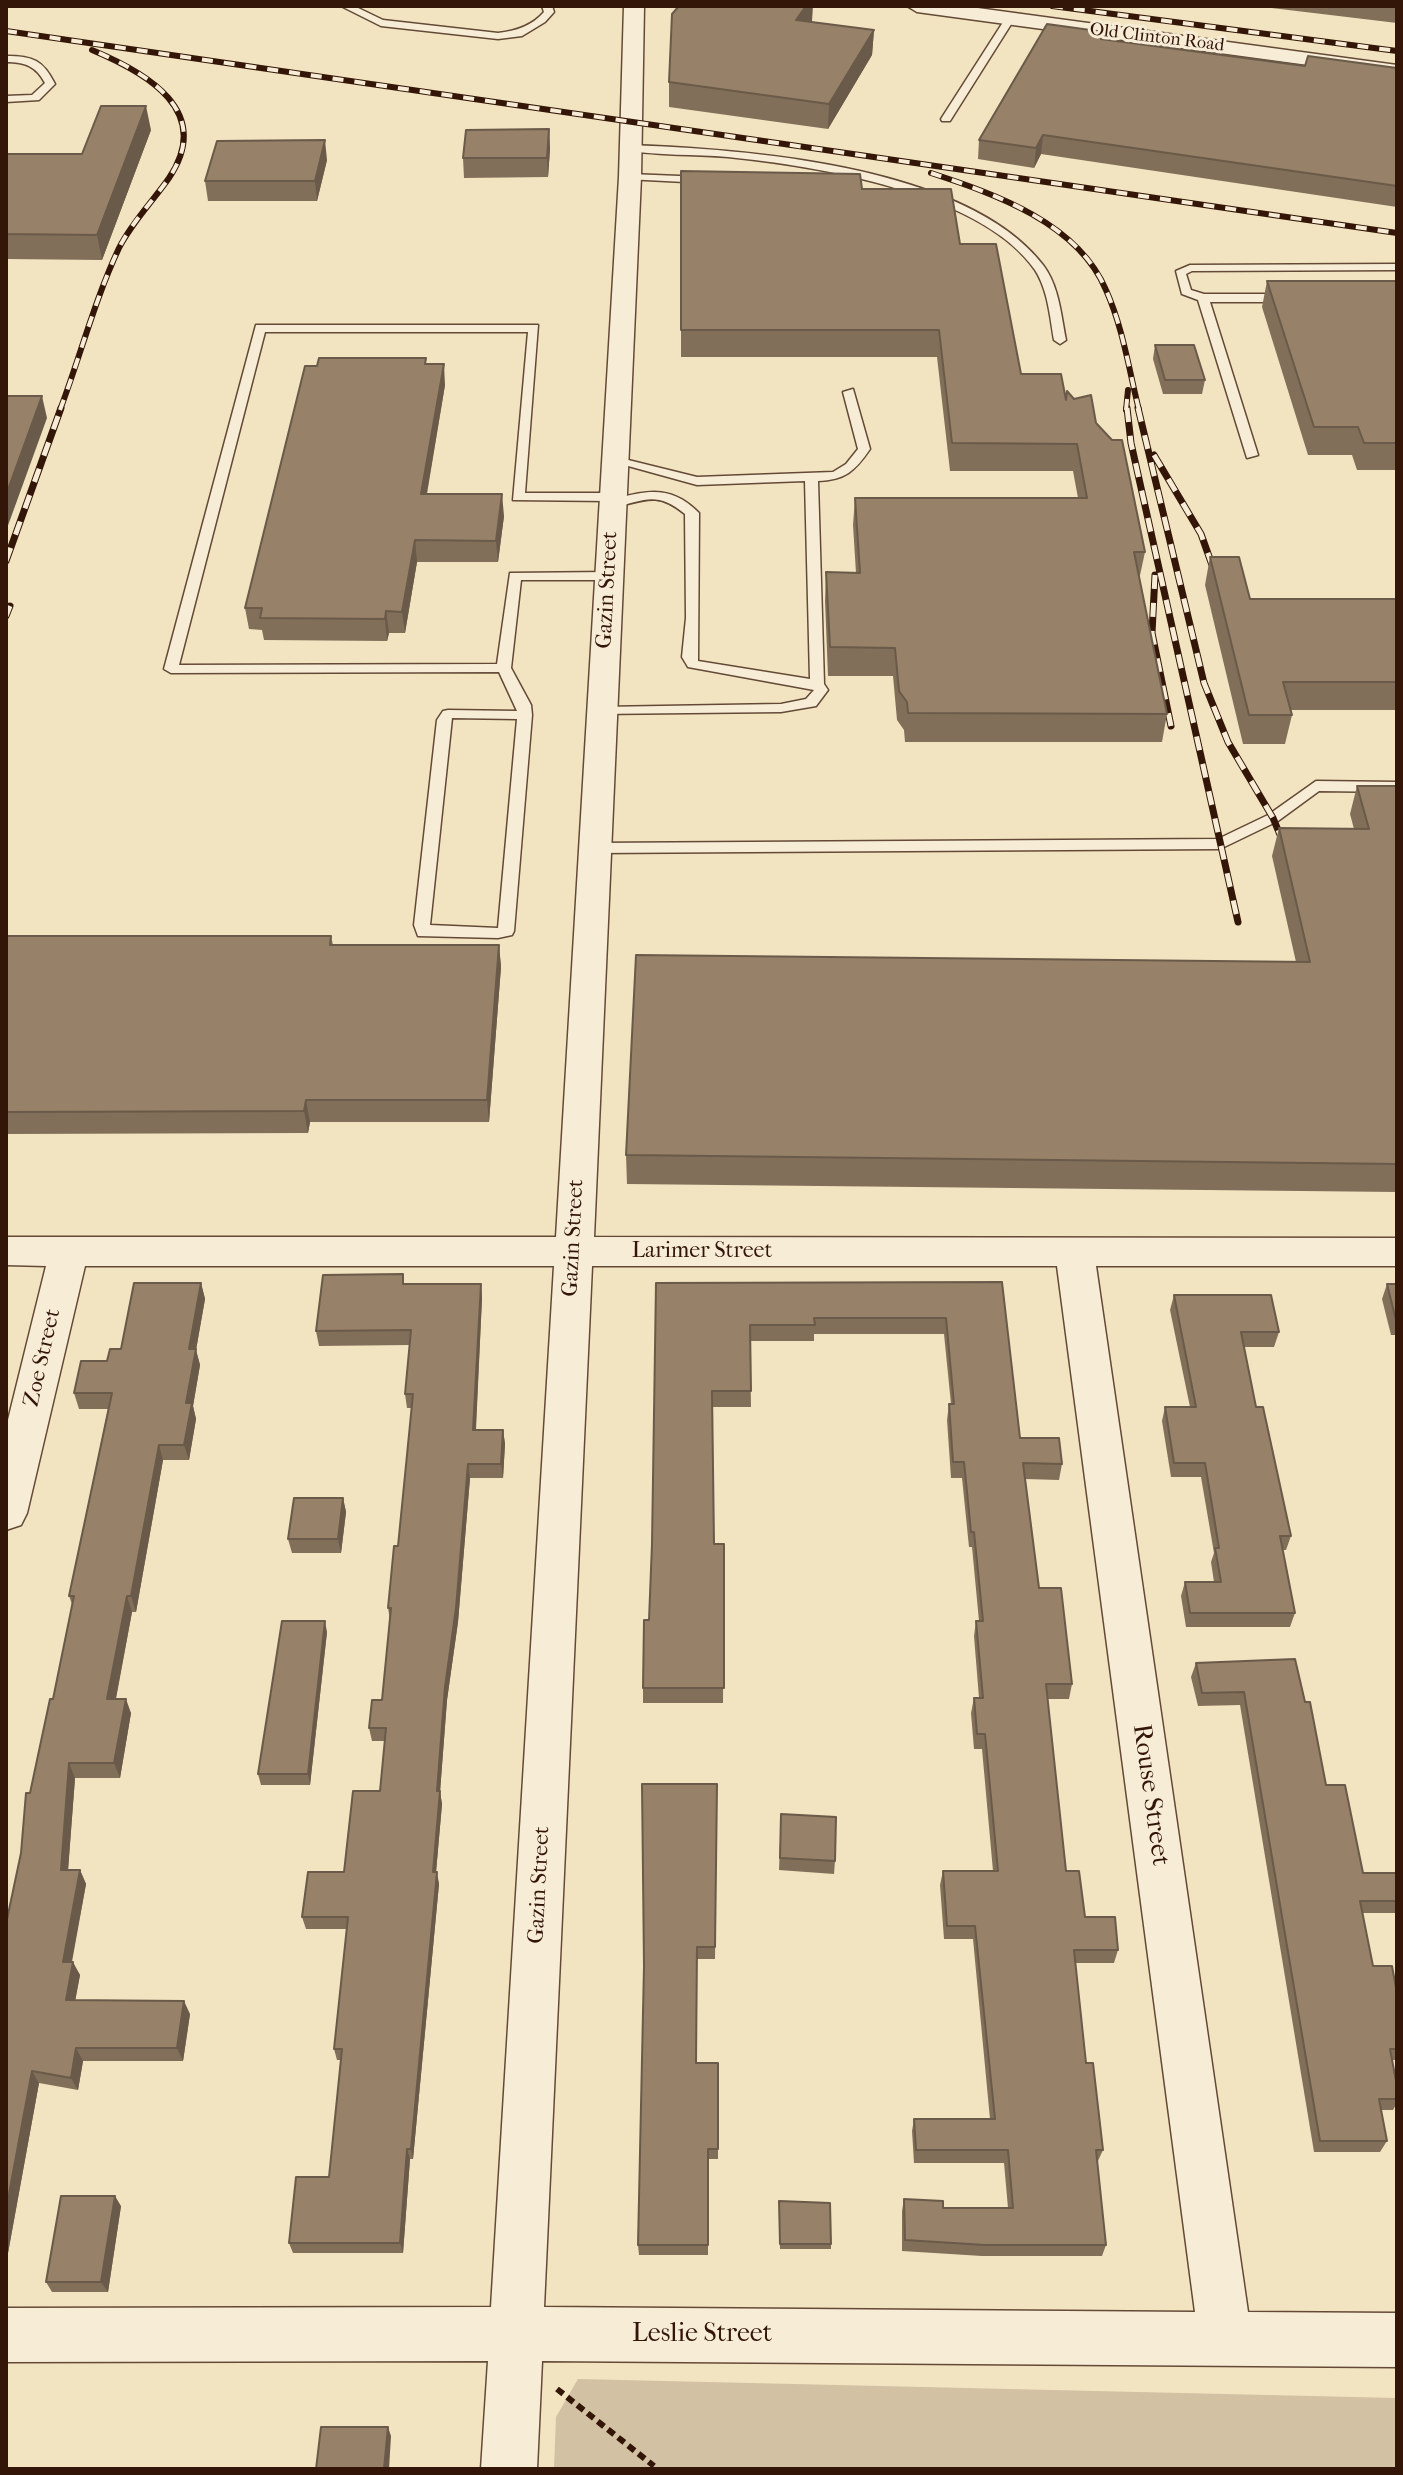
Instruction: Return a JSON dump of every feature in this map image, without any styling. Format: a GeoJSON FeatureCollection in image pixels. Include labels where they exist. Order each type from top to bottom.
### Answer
{"type":"FeatureCollection","features":[{"type":"Feature","properties":{"kind":"street","name":"Gazin Street"},"geometry":{"type":"LineString","coordinates":[[509,2469],[616,461],[634,6]]}},
{"type":"Feature","properties":{"kind":"street","name":"Old Clinton Road"},"geometry":{"type":"LineString","coordinates":[[917,6],[1397,71]]}},
{"type":"Feature","properties":{"kind":"street","name":"Larimer Street"},"geometry":{"type":"LineString","coordinates":[[6,1251],[1397,1252]]}},
{"type":"Feature","properties":{"kind":"street","name":"Zoe Street"},"geometry":{"type":"LineString","coordinates":[[6,1513],[69,1251]]}},
{"type":"Feature","properties":{"kind":"street","name":"Rouse Street"},"geometry":{"type":"LineString","coordinates":[[1075,1254],[1225,2337]]}},
{"type":"Feature","properties":{"kind":"street","name":"Leslie Street"},"geometry":{"type":"LineString","coordinates":[[6,2335],[516,2334],[1397,2340]]}},
{"type":"Feature","properties":{"kind":"lane"},"geometry":{"type":"LineString","coordinates":[[346,6],[381,23],[498,36],[518,34],[535,25],[549,12],[547,6]]}},
{"type":"Feature","properties":{"kind":"lane"},"geometry":{"type":"LineString","coordinates":[[946,119],[1010,18]]}},
{"type":"Feature","properties":{"kind":"lane"},"geometry":{"type":"LineString","coordinates":[[6,59],[23,59],[42,68],[50,84],[35,98],[6,99]]}},
{"type":"Feature","properties":{"kind":"lane"},"geometry":{"type":"LineString","coordinates":[[630,162],[706,149],[854,172],[972,215],[1018,244],[1038,266],[1049,286],[1060,340]]}},
{"type":"Feature","properties":{"kind":"lane"},"geometry":{"type":"LineString","coordinates":[[630,162],[721,181]]}},
{"type":"Feature","properties":{"kind":"lane"},"geometry":{"type":"LineString","coordinates":[[1307,298],[1203,298],[1186,292],[1180,273],[1190,268],[1397,267]]}},
{"type":"Feature","properties":{"kind":"lane"},"geometry":{"type":"LineString","coordinates":[[1203,298],[1252,455]]}},
{"type":"Feature","properties":{"kind":"lane"},"geometry":{"type":"LineString","coordinates":[[504,668],[171,669],[260,328],[534,328],[518,497],[613,501],[653,494],[671,495],[692,513],[693,618],[689,657],[693,664],[817,684]]}},
{"type":"Feature","properties":{"kind":"lane"},"geometry":{"type":"LineString","coordinates":[[616,461],[697,481],[844,472],[864,449],[849,392]]}},
{"type":"Feature","properties":{"kind":"lane"},"geometry":{"type":"LineString","coordinates":[[602,711],[781,708],[811,703],[821,690],[817,684],[811,475]]}},
{"type":"Feature","properties":{"kind":"lane"},"geometry":{"type":"LineString","coordinates":[[525,715],[460,712],[448,714],[444,720],[422,925],[424,932],[506,931],[525,715],[524,705],[504,668],[515,576],[609,576]]}},
{"type":"Feature","properties":{"kind":"lane"},"geometry":{"type":"LineString","coordinates":[[595,848],[1220,844],[1273,818],[1316,786],[1397,787]]}},
{"type":"Feature","properties":{"kind":"path"},"geometry":{"type":"LineString","coordinates":[[512,2404],[557,2389],[654,2466]]}},
{"type":"Feature","properties":{"kind":"shaded area"},"geometry":{"type":"Polygon","coordinates":[[[578,2379],[1397,2398],[1397,2469],[554,2469],[556,2417],[578,2379]]]}},
{"type":"Feature","properties":{"kind":"building"},"geometry":{"type":"Polygon","coordinates":[[[679,6],[806,6],[796,20],[874,30],[829,104],[669,82],[672,14],[679,6]]]}},
{"type":"Feature","properties":{"kind":"building"},"geometry":{"type":"Polygon","coordinates":[[[1047,24],[1105,32],[1101,39],[1305,66],[1308,56],[1397,68],[1397,186],[1043,135],[1036,148],[979,140],[1047,24]]]}},
{"type":"Feature","properties":{"kind":"building"},"geometry":{"type":"Polygon","coordinates":[[[101,106],[146,106],[97,235],[6,234],[6,154],[82,154],[101,106]]]}},
{"type":"Feature","properties":{"kind":"building"},"geometry":{"type":"Polygon","coordinates":[[[549,129],[547,158],[463,158],[466,130],[549,129]]]}},
{"type":"Feature","properties":{"kind":"building"},"geometry":{"type":"Polygon","coordinates":[[[325,140],[315,181],[205,181],[217,141],[325,140]]]}},
{"type":"Feature","properties":{"kind":"building"},"geometry":{"type":"Polygon","coordinates":[[[681,171],[860,174],[862,189],[951,189],[960,244],[996,244],[1021,374],[1061,374],[1066,400],[1067,391],[1074,399],[1091,395],[1096,423],[1112,440],[1122,440],[1145,552],[1134,552],[1167,714],[908,713],[907,702],[899,691],[895,648],[830,647],[826,572],[860,573],[855,498],[1087,498],[1077,444],[952,443],[939,330],[681,330],[681,171]]]}},
{"type":"Feature","properties":{"kind":"building"},"geometry":{"type":"Polygon","coordinates":[[[1267,281],[1397,281],[1397,443],[1364,443],[1358,427],[1314,427],[1267,281]]]}},
{"type":"Feature","properties":{"kind":"building"},"geometry":{"type":"Polygon","coordinates":[[[1155,345],[1194,345],[1205,380],[1165,380],[1155,345]]]}},
{"type":"Feature","properties":{"kind":"building"},"geometry":{"type":"Polygon","coordinates":[[[319,358],[426,358],[425,364],[444,364],[421,494],[502,494],[496,541],[415,540],[402,612],[386,611],[385,619],[260,618],[262,608],[245,608],[305,366],[317,366],[319,358]]]}},
{"type":"Feature","properties":{"kind":"building"},"geometry":{"type":"Polygon","coordinates":[[[6,396],[42,396],[6,495],[6,396]]]}},
{"type":"Feature","properties":{"kind":"building"},"geometry":{"type":"Polygon","coordinates":[[[1210,557],[1239,557],[1250,599],[1397,599],[1397,682],[1283,682],[1292,715],[1249,715],[1210,557]]]}},
{"type":"Feature","properties":{"kind":"building"},"geometry":{"type":"Polygon","coordinates":[[[1357,786],[1397,786],[1397,1164],[626,1155],[636,955],[1310,962],[1279,828],[1369,829],[1357,786]]]}},
{"type":"Feature","properties":{"kind":"building"},"geometry":{"type":"Polygon","coordinates":[[[6,936],[331,936],[330,945],[499,945],[487,1100],[306,1100],[304,1111],[6,1112],[6,936]]]}},
{"type":"Feature","properties":{"kind":"building"},"geometry":{"type":"Polygon","coordinates":[[[403,1274],[403,1284],[481,1284],[473,1430],[503,1430],[501,1464],[468,1464],[437,1791],[440,1791],[433,1872],[437,1872],[400,2243],[289,2243],[296,2177],[329,2177],[342,2049],[334,2049],[348,1917],[302,1917],[308,1872],[344,1872],[353,1791],[380,1791],[386,1728],[369,1728],[372,1700],[382,1700],[394,1546],[398,1546],[413,1394],[405,1394],[411,1330],[316,1331],[323,1275],[403,1274]]]}},
{"type":"Feature","properties":{"kind":"building"},"geometry":{"type":"Polygon","coordinates":[[[1002,1282],[1020,1438],[1059,1438],[1062,1464],[1023,1463],[1039,1588],[1061,1588],[1072,1684],[1046,1684],[1066,1871],[1079,1871],[1085,1917],[1115,1917],[1118,1950],[1074,1950],[1086,2063],[1093,2063],[1103,2150],[1096,2150],[1106,2245],[985,2245],[905,2240],[904,2199],[943,2201],[943,2208],[1013,2208],[1008,2150],[916,2150],[914,2119],[995,2119],[975,1926],[947,1926],[943,1871],[998,1871],[985,1734],[977,1734],[974,1698],[983,1698],[976,1621],[983,1621],[964,1462],[953,1462],[949,1404],[954,1404],[946,1318],[814,1318],[815,1325],[750,1325],[751,1391],[712,1391],[714,1544],[724,1544],[724,1688],[643,1688],[644,1620],[649,1620],[652,1544],[656,1283],[1002,1282]]]}},
{"type":"Feature","properties":{"kind":"building"},"geometry":{"type":"Polygon","coordinates":[[[134,1283],[201,1283],[189,1349],[196,1349],[186,1403],[192,1403],[184,1445],[159,1445],[131,1596],[127,1596],[107,1699],[126,1699],[114,1763],[69,1763],[61,1870],[80,1870],[63,1962],[73,1962],[66,2000],[184,2001],[177,2048],[76,2048],[71,2078],[32,2071],[6,2210],[6,1924],[21,1853],[26,1793],[30,1793],[50,1699],[53,1699],[74,1596],[69,1596],[112,1393],[74,1393],[81,1361],[107,1361],[110,1349],[121,1349],[134,1283]]]}},
{"type":"Feature","properties":{"kind":"building"},"geometry":{"type":"Polygon","coordinates":[[[1387,1284],[1397,1284],[1397,1320],[1396,1320],[1387,1284]]]}},
{"type":"Feature","properties":{"kind":"building"},"geometry":{"type":"Polygon","coordinates":[[[1174,1295],[1271,1295],[1279,1332],[1241,1332],[1256,1407],[1263,1407],[1291,1536],[1280,1536],[1295,1613],[1190,1613],[1185,1582],[1221,1582],[1215,1548],[1219,1548],[1205,1463],[1174,1463],[1165,1407],[1196,1407],[1174,1295]]]}},
{"type":"Feature","properties":{"kind":"building"},"geometry":{"type":"Polygon","coordinates":[[[294,1498],[343,1498],[338,1539],[288,1539],[294,1498]]]}},
{"type":"Feature","properties":{"kind":"building"},"geometry":{"type":"Polygon","coordinates":[[[282,1621],[325,1621],[308,1774],[258,1774],[282,1621]]]}},
{"type":"Feature","properties":{"kind":"building"},"geometry":{"type":"Polygon","coordinates":[[[1295,1659],[1305,1702],[1310,1702],[1326,1785],[1345,1785],[1363,1873],[1397,1873],[1397,1901],[1360,1901],[1373,1966],[1392,1966],[1397,1993],[1397,2049],[1390,2049],[1397,2099],[1379,2099],[1387,2141],[1320,2141],[1244,1692],[1202,1693],[1196,1663],[1295,1659]]]}},
{"type":"Feature","properties":{"kind":"building"},"geometry":{"type":"Polygon","coordinates":[[[642,1784],[717,1784],[715,1947],[697,1947],[696,2063],[718,2063],[718,2149],[708,2149],[708,2245],[638,2245],[644,1966],[642,1784]]]}},
{"type":"Feature","properties":{"kind":"building"},"geometry":{"type":"Polygon","coordinates":[[[781,1814],[836,1817],[835,1861],[780,1858],[781,1814]]]}},
{"type":"Feature","properties":{"kind":"building"},"geometry":{"type":"Polygon","coordinates":[[[61,2196],[115,2196],[101,2282],[46,2282],[61,2196]]]}},
{"type":"Feature","properties":{"kind":"building"},"geometry":{"type":"Polygon","coordinates":[[[779,2201],[830,2203],[831,2244],[780,2244],[779,2201]]]}},
{"type":"Feature","properties":{"kind":"building"},"geometry":{"type":"Polygon","coordinates":[[[321,2427],[388,2427],[384,2469],[316,2469],[321,2427]]]}},
{"type":"Feature","properties":{"kind":"railway"},"geometry":{"type":"LineString","coordinates":[[1052,6],[1397,51]]}},
{"type":"Feature","properties":{"kind":"railway"},"geometry":{"type":"LineString","coordinates":[[6,31],[1397,233]]}},
{"type":"Feature","properties":{"kind":"railway"},"geometry":{"type":"LineString","coordinates":[[60,410],[110,267],[124,238],[169,178],[181,154],[184,133],[179,114],[152,83],[134,70],[92,50]]}},
{"type":"Feature","properties":{"kind":"railway"},"geometry":{"type":"LineString","coordinates":[[931,173],[1032,214],[1076,246],[1093,267],[1112,304],[1139,410]]}},
{"type":"Feature","properties":{"kind":"railway"},"geometry":{"type":"LineString","coordinates":[[1126,410],[1128,390]]}},
{"type":"Feature","properties":{"kind":"railway"},"geometry":{"type":"LineString","coordinates":[[6,561],[61,408]]}},
{"type":"Feature","properties":{"kind":"railway"},"geometry":{"type":"LineString","coordinates":[[1127,408],[1131,443],[1238,922]]}},
{"type":"Feature","properties":{"kind":"railway"},"geometry":{"type":"LineString","coordinates":[[1138,408],[1204,683],[1228,742],[1273,818],[1286,849]]}},
{"type":"Feature","properties":{"kind":"railway"},"geometry":{"type":"LineString","coordinates":[[1154,455],[1201,534],[1217,579]]}},
{"type":"Feature","properties":{"kind":"railway"},"geometry":{"type":"LineString","coordinates":[[1155,575],[1152,633],[1171,726]]}},
{"type":"Feature","properties":{"kind":"railway"},"geometry":{"type":"LineString","coordinates":[[6,616],[10,606]]}}]}
